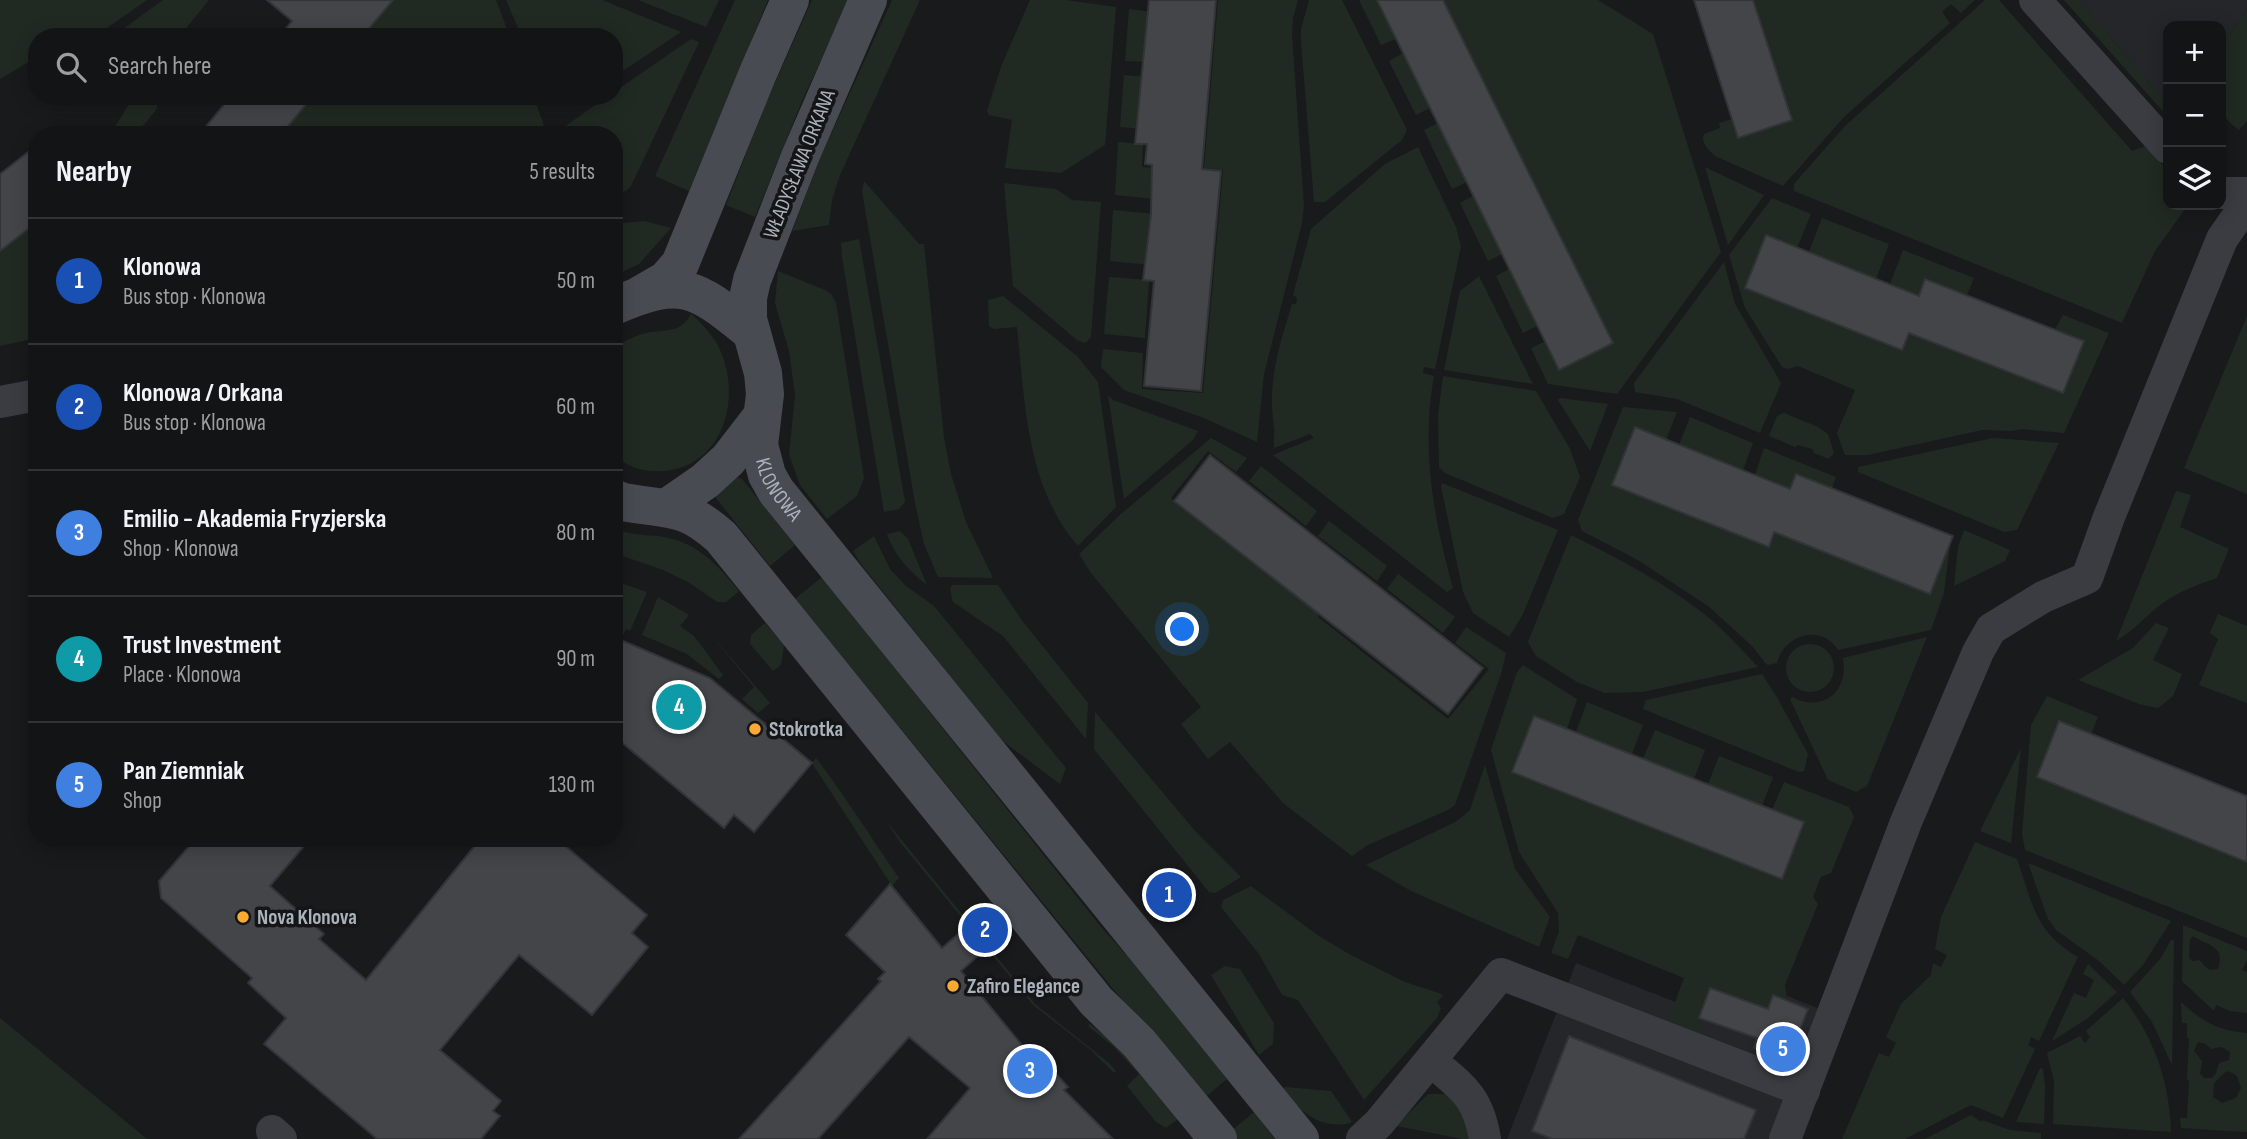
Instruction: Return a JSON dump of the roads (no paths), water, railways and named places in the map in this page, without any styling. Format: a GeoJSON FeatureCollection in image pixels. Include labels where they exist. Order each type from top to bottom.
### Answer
{"type":"FeatureCollection","features":[{"type":"Feature","properties":{"kind":"street"},"geometry":{"type":"LineString","coordinates":[[627,301],[666,280],[680,264],[790,0]]}},
{"type":"Feature","properties":{"kind":"street","name":"WŁADYSŁAWA ORKANA"},"geometry":{"type":"LineString","coordinates":[[762,416],[765,394],[763,373],[748,318],[752,280],[800,157],[868,0]]}},
{"type":"Feature","properties":{"kind":"street"},"geometry":{"type":"LineString","coordinates":[[2035,0],[2167,147]]}},
{"type":"Feature","properties":{"kind":"street"},"geometry":{"type":"LineString","coordinates":[[2226,192],[2247,193]]}},
{"type":"Feature","properties":{"kind":"street"},"geometry":{"type":"LineString","coordinates":[[1785,1139],[1906,822],[1978,652],[1990,629],[2043,597],[2087,578],[2109,517],[2222,239],[2247,203]]}},
{"type":"Feature","properties":{"kind":"street"},"geometry":{"type":"LineString","coordinates":[[627,301],[672,289],[692,292],[711,300],[751,332]]}},
{"type":"Feature","properties":{"kind":"street"},"geometry":{"type":"LineString","coordinates":[[0,402],[28,397]]}},
{"type":"Feature","properties":{"kind":"street"},"geometry":{"type":"LineString","coordinates":[[666,508],[705,481],[728,460],[762,416]]}},
{"type":"Feature","properties":{"kind":"street","name":"KLONOWA"},"geometry":{"type":"LineString","coordinates":[[762,416],[759,444],[767,475],[776,491],[1300,1139]]}},
{"type":"Feature","properties":{"kind":"street"},"geometry":{"type":"LineString","coordinates":[[623,502],[688,512],[721,537],[1096,1001],[1148,1054],[1217,1139]]}},
{"type":"Feature","properties":{"kind":"street"},"geometry":{"type":"LineString","coordinates":[[1362,1139],[1431,1062],[1501,974],[1804,1091]]}},
{"type":"Feature","properties":{"kind":"street"},"geometry":{"type":"LineString","coordinates":[[1431,1062],[1464,1088],[1475,1104],[1485,1139]]}},
{"type":"Feature","properties":{"kind":"place","name":"Trust Investment"},"geometry":{"type":"Point","coordinates":[679,707]}},
{"type":"Feature","properties":{"kind":"place","name":"Stokrotka"},"geometry":{"type":"Point","coordinates":[755,729]}},
{"type":"Feature","properties":{"kind":"place","name":"Klonowa"},"geometry":{"type":"Point","coordinates":[1169,895]}},
{"type":"Feature","properties":{"kind":"place","name":"Nova Klonova"},"geometry":{"type":"Point","coordinates":[243,917]}},
{"type":"Feature","properties":{"kind":"place","name":"Klonowa / Orkana"},"geometry":{"type":"Point","coordinates":[985,930]}},
{"type":"Feature","properties":{"kind":"place","name":"Zafiro Elegance"},"geometry":{"type":"Point","coordinates":[953,986]}},
{"type":"Feature","properties":{"kind":"place","name":"Pan Ziemniak"},"geometry":{"type":"Point","coordinates":[1783,1049]}},
{"type":"Feature","properties":{"kind":"place","name":"Emilio - Akademia Fryzjerska"},"geometry":{"type":"Point","coordinates":[1030,1071]}}]}
